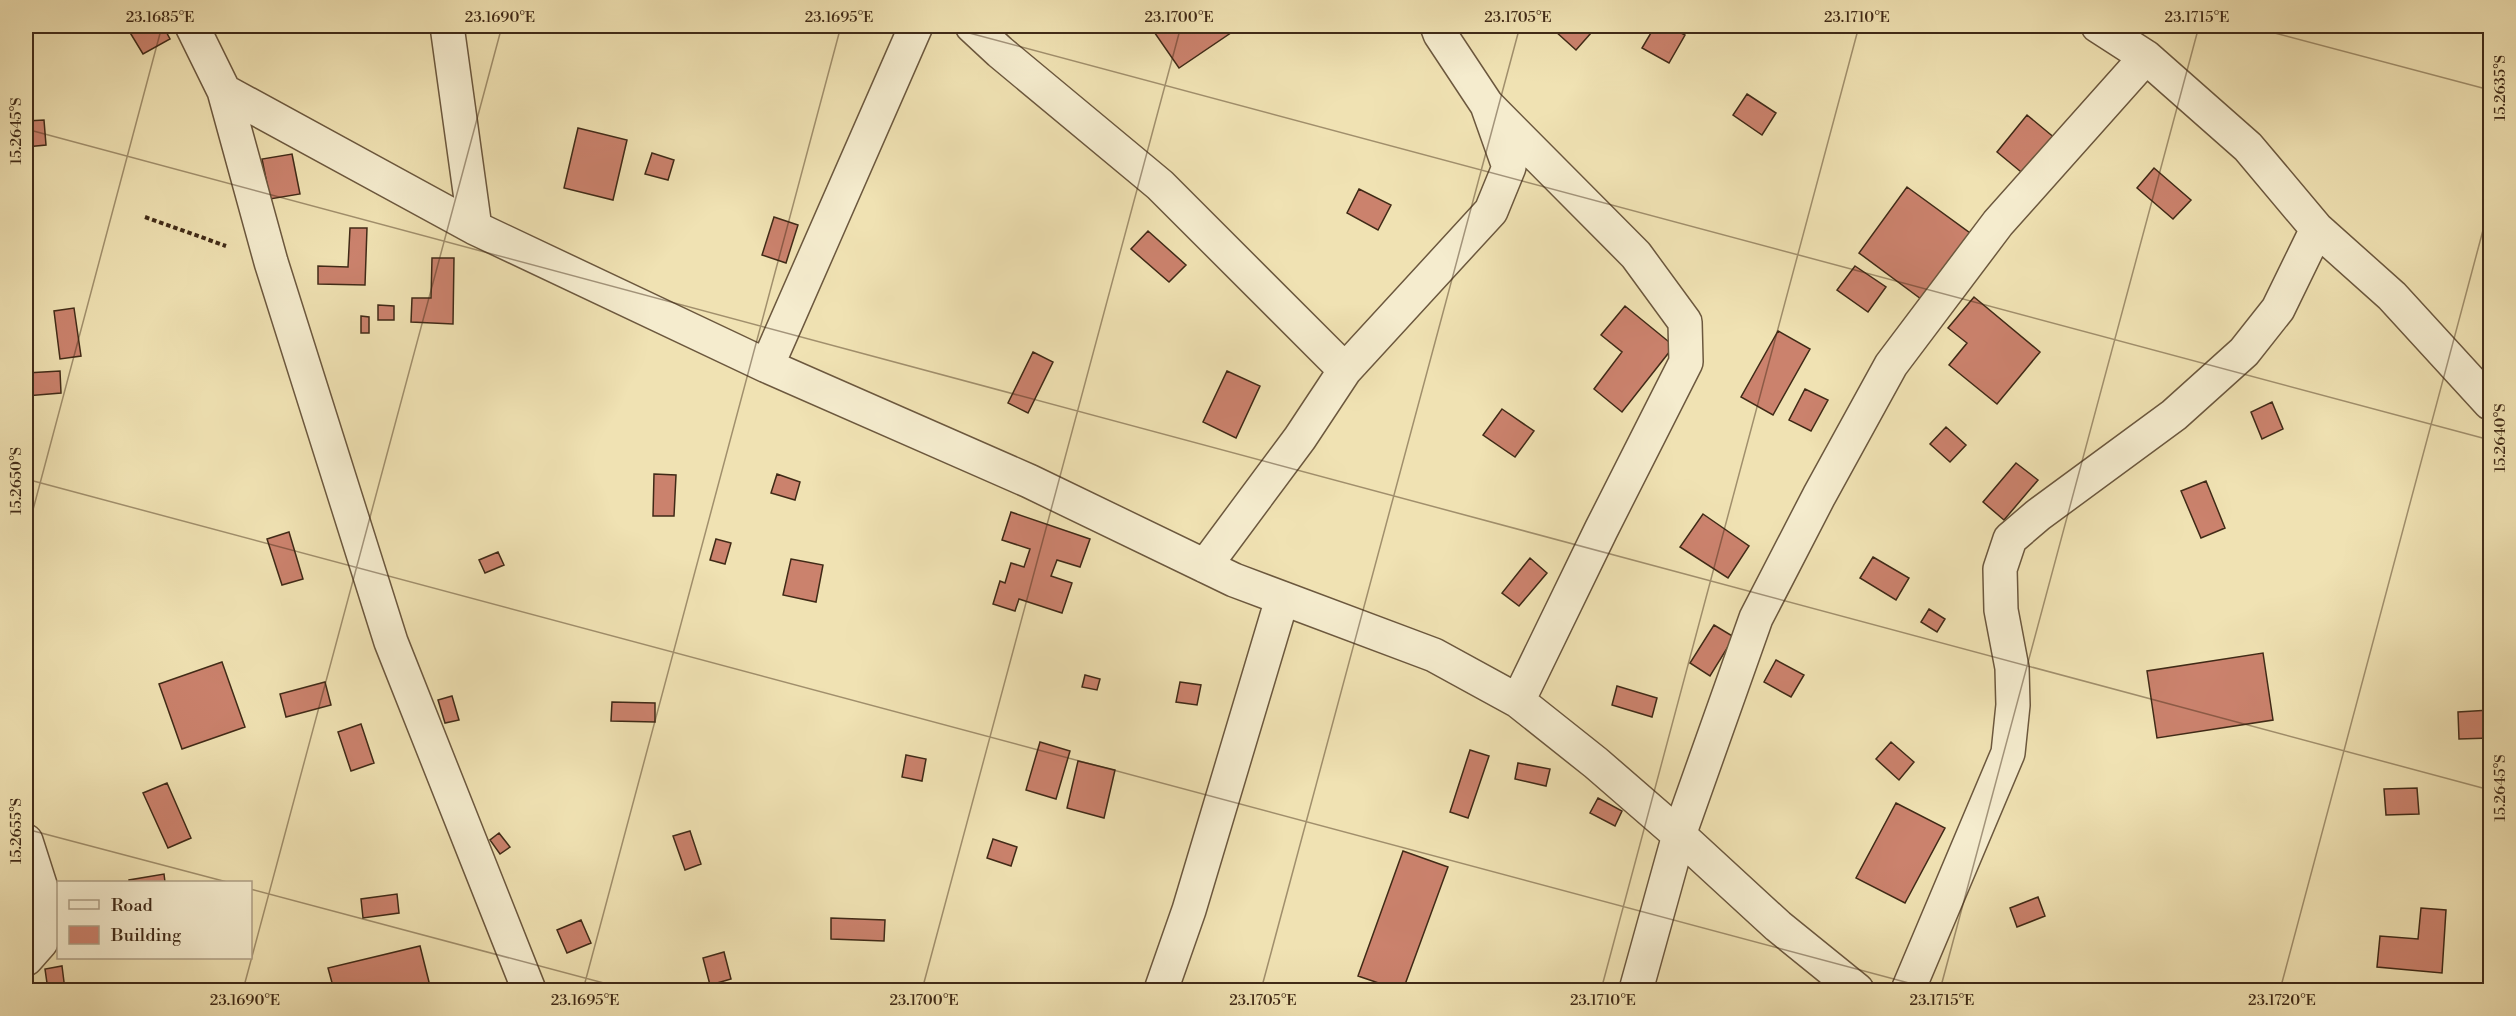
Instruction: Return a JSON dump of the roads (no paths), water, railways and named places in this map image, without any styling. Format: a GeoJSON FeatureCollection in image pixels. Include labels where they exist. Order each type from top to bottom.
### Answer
{"type":"FeatureCollection","features":[{"type":"Feature","properties":{"kind":"street"},"geometry":{"type":"LineString","coordinates":[[192,26],[224,91],[272,262],[391,642],[530,990]]}},
{"type":"Feature","properties":{"kind":"street"},"geometry":{"type":"LineString","coordinates":[[447,26],[475,228]]}},
{"type":"Feature","properties":{"kind":"street"},"geometry":{"type":"LineString","coordinates":[[767,366],[916,26]]}},
{"type":"Feature","properties":{"kind":"street"},"geometry":{"type":"LineString","coordinates":[[972,26],[1008,59],[1160,185],[1345,370]]}},
{"type":"Feature","properties":{"kind":"street"},"geometry":{"type":"LineString","coordinates":[[1437,26],[1486,105],[1636,255],[1686,322],[1686,362],[1518,701]]}},
{"type":"Feature","properties":{"kind":"street"},"geometry":{"type":"LineString","coordinates":[[2098,26],[2146,57],[2248,147],[2317,229],[2392,296],[2490,403]]}},
{"type":"Feature","properties":{"kind":"street"},"geometry":{"type":"LineString","coordinates":[[1636,990],[1679,835],[1756,618],[1891,365],[1998,224],[2146,57]]}},
{"type":"Feature","properties":{"kind":"street"},"geometry":{"type":"LineString","coordinates":[[224,91],[475,228],[767,366],[1029,481],[1205,566],[1281,599],[1434,655],[1518,701],[1596,764],[1679,835],[1778,926],[1857,990]]}},
{"type":"Feature","properties":{"kind":"street"},"geometry":{"type":"LineString","coordinates":[[1205,566],[1299,438],[1345,370],[1491,211],[1509,166],[1486,105]]}},
{"type":"Feature","properties":{"kind":"street"},"geometry":{"type":"LineString","coordinates":[[1908,990],[2008,753],[2013,705],[2012,668],[2001,610],[2000,569],[2010,539],[2038,515],[2174,415],[2244,352],[2278,309],[2317,229]]}},
{"type":"Feature","properties":{"kind":"street"},"geometry":{"type":"LineString","coordinates":[[1161,990],[1189,910],[1281,599]]}},
{"type":"Feature","properties":{"kind":"street"},"geometry":{"type":"LineString","coordinates":[[26,841],[49,913],[41,942],[26,959]]}}]}
